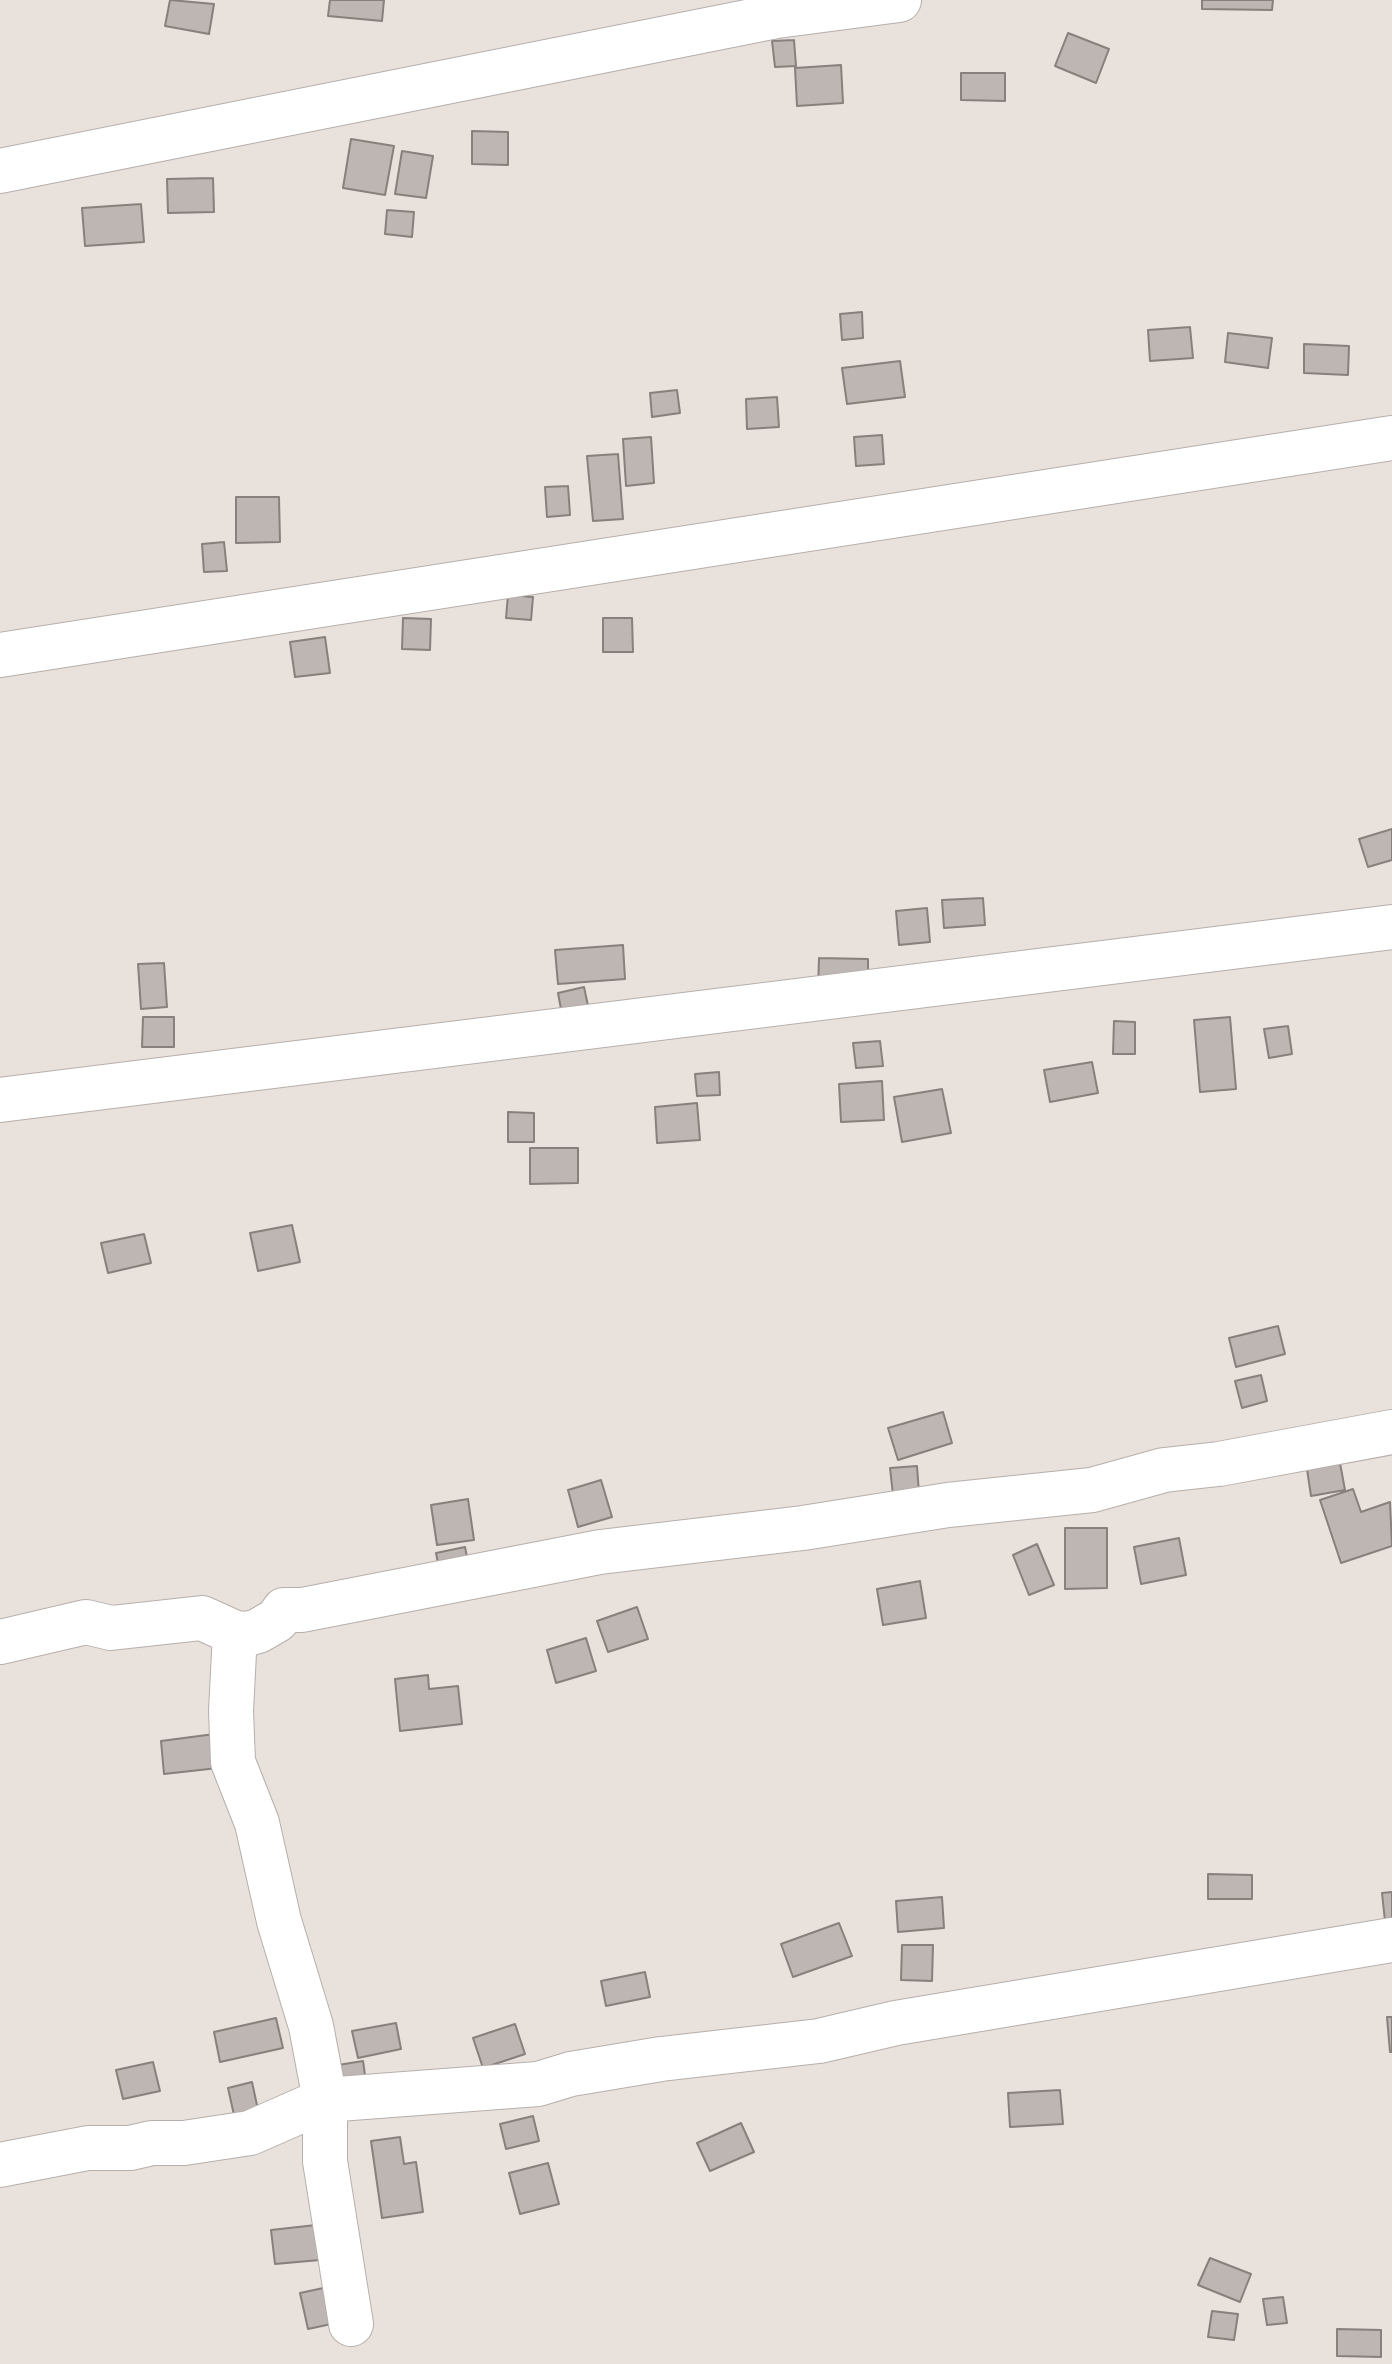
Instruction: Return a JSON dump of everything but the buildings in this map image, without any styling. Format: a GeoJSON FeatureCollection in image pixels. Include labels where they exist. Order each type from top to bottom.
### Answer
{"type":"FeatureCollection","features":[{"type":"Feature","properties":{"kind":"street"},"geometry":{"type":"LineString","coordinates":[[0,171],[777,16],[899,0]]}},
{"type":"Feature","properties":{"kind":"street"},"geometry":{"type":"LineString","coordinates":[[0,655],[1392,438]]}},
{"type":"Feature","properties":{"kind":"street"},"geometry":{"type":"LineString","coordinates":[[0,1100],[1392,927]]}},
{"type":"Feature","properties":{"kind":"street"},"geometry":{"type":"LineString","coordinates":[[0,1642],[86,1622],[111,1628],[202,1618],[235,1633],[258,1631],[277,1620],[284,1610],[302,1610],[600,1552],[803,1528],[948,1505],[1092,1490],[1164,1470],[1219,1464],[1392,1432]]}},
{"type":"Feature","properties":{"kind":"street"},"geometry":{"type":"LineString","coordinates":[[235,1633],[231,1711],[233,1762],[257,1823],[279,1921],[311,2026],[325,2100],[325,2161],[351,2324]]}},
{"type":"Feature","properties":{"kind":"street"},"geometry":{"type":"LineString","coordinates":[[0,2165],[88,2148],[184,2143],[250,2133],[325,2100],[538,2084],[571,2074],[661,2059],[819,2041],[896,2023],[1392,1940]]}}]}
